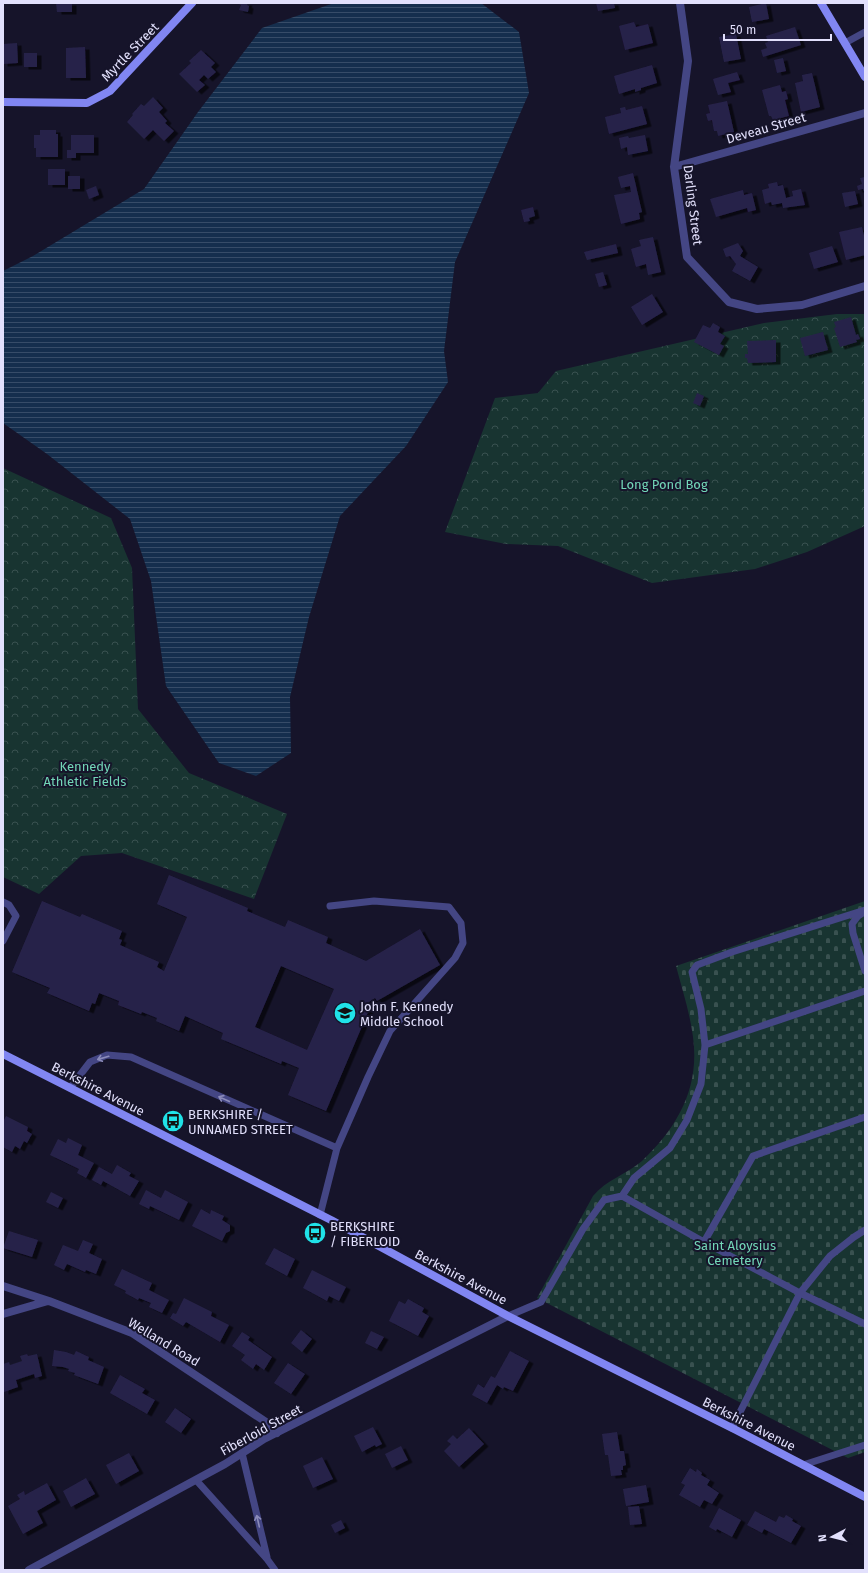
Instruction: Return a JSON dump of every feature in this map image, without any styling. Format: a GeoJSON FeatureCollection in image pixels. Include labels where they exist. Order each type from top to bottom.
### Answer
{"type":"FeatureCollection","features":[{"type":"Feature","properties":{"kind":"main road","name":"Myrtle Street"},"geometry":{"type":"LineString","coordinates":[[3,102],[87,103],[110,91],[192,3]]}},
{"type":"Feature","properties":{"kind":"main road"},"geometry":{"type":"LineString","coordinates":[[821,3],[865,77]]}},
{"type":"Feature","properties":{"kind":"main road","name":"Berkshire Avenue"},"geometry":{"type":"LineString","coordinates":[[3,1054],[320,1215],[508,1316],[732,1428],[865,1497]]}},
{"type":"Feature","properties":{"kind":"street","name":"Darling Street"},"geometry":{"type":"LineString","coordinates":[[680,3],[688,61],[674,167],[687,257],[729,302],[757,309],[802,305],[865,286]]}},
{"type":"Feature","properties":{"kind":"street","name":"Deveau Street"},"geometry":{"type":"LineString","coordinates":[[674,167],[865,112]]}},
{"type":"Feature","properties":{"kind":"street","name":"Welland Road"},"geometry":{"type":"LineString","coordinates":[[3,1286],[49,1301],[132,1334],[269,1424],[277,1432]]}},
{"type":"Feature","properties":{"kind":"street"},"geometry":{"type":"LineString","coordinates":[[3,1314],[49,1301]]}},
{"type":"Feature","properties":{"kind":"street","name":"Fiberloid Street"},"geometry":{"type":"LineString","coordinates":[[29,1570],[196,1480],[277,1432],[508,1316]]}},
{"type":"Feature","properties":{"kind":"lane"},"geometry":{"type":"LineString","coordinates":[[845,43],[865,32]]}},
{"type":"Feature","properties":{"kind":"lane"},"geometry":{"type":"LineString","coordinates":[[320,1215],[337,1148],[390,1031],[455,958],[463,943],[461,922],[449,907],[374,901],[330,906]]}},
{"type":"Feature","properties":{"kind":"lane"},"geometry":{"type":"LineString","coordinates":[[3,902],[9,905],[16,916],[3,941]]}},
{"type":"Feature","properties":{"kind":"lane"},"geometry":{"type":"LineString","coordinates":[[865,910],[852,924],[865,971]]}},
{"type":"Feature","properties":{"kind":"lane"},"geometry":{"type":"LineString","coordinates":[[622,1196],[634,1178],[670,1148],[687,1120],[701,1084],[705,1045],[701,1009],[692,972],[697,965],[732,952],[865,910]]}},
{"type":"Feature","properties":{"kind":"lane"},"geometry":{"type":"LineString","coordinates":[[705,1045],[865,991]]}},
{"type":"Feature","properties":{"kind":"lane"},"geometry":{"type":"LineString","coordinates":[[70,1088],[90,1062],[107,1055],[131,1057],[337,1148]]}},
{"type":"Feature","properties":{"kind":"lane"},"geometry":{"type":"LineString","coordinates":[[704,1242],[753,1156],[865,1117]]}},
{"type":"Feature","properties":{"kind":"lane"},"geometry":{"type":"LineString","coordinates":[[508,1316],[541,1302],[583,1228],[604,1200],[622,1196],[800,1293],[865,1324]]}},
{"type":"Feature","properties":{"kind":"lane"},"geometry":{"type":"LineString","coordinates":[[732,1428],[800,1293],[830,1256],[865,1230]]}},
{"type":"Feature","properties":{"kind":"lane"},"geometry":{"type":"LineString","coordinates":[[802,1465],[865,1445]]}},
{"type":"Feature","properties":{"kind":"lane"},"geometry":{"type":"LineString","coordinates":[[242,1453],[267,1559]]}},
{"type":"Feature","properties":{"kind":"lane"},"geometry":{"type":"LineString","coordinates":[[196,1480],[267,1559],[275,1570]]}},
{"type":"Feature","properties":{"kind":"green space","name":"Long Pond Bog"},"geometry":{"type":"Polygon","coordinates":[[[837,314],[865,314],[865,526],[807,552],[755,569],[652,583],[558,546],[506,544],[445,532],[495,398],[538,393],[556,371],[764,323],[837,314]]]}},
{"type":"Feature","properties":{"kind":"green space","name":"Kennedy Athletic Fields"},"geometry":{"type":"Polygon","coordinates":[[[3,468],[111,518],[132,568],[138,709],[189,773],[287,814],[254,899],[122,853],[81,856],[39,894],[3,877],[3,468]]]}},
{"type":"Feature","properties":{"kind":"green space","name":"Saint Aloysius Cemetery"},"geometry":{"type":"Polygon","coordinates":[[[865,901],[865,1452],[848,1458],[537,1298],[593,1196],[610,1181],[636,1166],[655,1148],[676,1120],[684,1105],[693,1073],[693,1037],[686,1001],[676,966],[865,901]]]}},
{"type":"Feature","properties":{"kind":"water"},"geometry":{"type":"Polygon","coordinates":[[[334,3],[481,3],[519,32],[529,93],[455,262],[444,351],[448,382],[406,446],[340,516],[309,617],[290,697],[291,753],[256,776],[219,763],[166,686],[151,581],[130,519],[47,454],[3,423],[3,271],[33,256],[144,189],[198,112],[262,28],[334,3]]]}},
{"type":"Feature","properties":{"kind":"building"},"geometry":{"type":"Polygon","coordinates":[[[56,3],[72,3],[72,12],[57,12],[56,3]]]}},
{"type":"Feature","properties":{"kind":"building"},"geometry":{"type":"Polygon","coordinates":[[[237,3],[248,3],[248,12],[239,10],[241,5],[237,3]]]}},
{"type":"Feature","properties":{"kind":"building"},"geometry":{"type":"Polygon","coordinates":[[[596,3],[614,3],[615,8],[598,11],[596,3]]]}},
{"type":"Feature","properties":{"kind":"building"},"geometry":{"type":"Polygon","coordinates":[[[766,3],[769,19],[752,22],[749,7],[766,3]]]}},
{"type":"Feature","properties":{"kind":"building"},"geometry":{"type":"Polygon","coordinates":[[[634,22],[636,27],[648,24],[653,43],[625,50],[619,26],[634,22]]]}},
{"type":"Feature","properties":{"kind":"building"},"geometry":{"type":"Polygon","coordinates":[[[795,27],[801,45],[763,57],[761,50],[767,48],[765,43],[768,42],[766,36],[795,27]]]}},
{"type":"Feature","properties":{"kind":"building"},"geometry":{"type":"Polygon","coordinates":[[[736,34],[741,59],[724,62],[719,37],[736,34]]]}},
{"type":"Feature","properties":{"kind":"building"},"geometry":{"type":"Polygon","coordinates":[[[17,43],[18,63],[3,64],[3,44],[17,43]]]}},
{"type":"Feature","properties":{"kind":"building"},"geometry":{"type":"Polygon","coordinates":[[[85,47],[86,78],[66,78],[66,48],[85,47]]]}},
{"type":"Feature","properties":{"kind":"building"},"geometry":{"type":"Polygon","coordinates":[[[201,50],[215,63],[211,67],[216,72],[208,79],[204,75],[199,80],[205,85],[197,92],[179,74],[191,63],[189,61],[201,50]]]}},
{"type":"Feature","properties":{"kind":"building"},"geometry":{"type":"Polygon","coordinates":[[[24,53],[37,53],[37,67],[24,67],[24,53]]]}},
{"type":"Feature","properties":{"kind":"building"},"geometry":{"type":"Polygon","coordinates":[[[783,58],[786,71],[777,73],[774,60],[783,58]]]}},
{"type":"Feature","properties":{"kind":"building"},"geometry":{"type":"Polygon","coordinates":[[[652,65],[657,83],[641,88],[641,90],[635,92],[635,89],[619,94],[614,76],[652,65]]]}},
{"type":"Feature","properties":{"kind":"building"},"geometry":{"type":"Polygon","coordinates":[[[737,72],[740,80],[728,83],[731,92],[718,95],[713,79],[737,72]]]}},
{"type":"Feature","properties":{"kind":"building"},"geometry":{"type":"Polygon","coordinates":[[[812,73],[820,107],[801,112],[795,83],[803,81],[802,75],[812,73]]]}},
{"type":"Feature","properties":{"kind":"building"},"geometry":{"type":"Polygon","coordinates":[[[780,85],[782,92],[786,91],[788,99],[785,100],[789,116],[773,120],[771,116],[769,116],[762,90],[780,85]]]}},
{"type":"Feature","properties":{"kind":"building"},"geometry":{"type":"Polygon","coordinates":[[[153,97],[163,108],[159,112],[167,121],[165,123],[174,131],[164,141],[153,130],[144,139],[127,122],[141,104],[144,106],[153,97]]]}},
{"type":"Feature","properties":{"kind":"building"},"geometry":{"type":"Polygon","coordinates":[[[727,101],[734,132],[718,136],[717,131],[714,131],[712,120],[708,121],[706,114],[710,113],[708,105],[727,101]]]}},
{"type":"Feature","properties":{"kind":"building"},"geometry":{"type":"Polygon","coordinates":[[[642,106],[647,124],[609,134],[605,117],[621,113],[620,108],[625,107],[626,110],[642,106]]]}},
{"type":"Feature","properties":{"kind":"building"},"geometry":{"type":"Polygon","coordinates":[[[40,130],[56,130],[56,134],[58,134],[58,157],[36,157],[34,135],[40,135],[40,130]]]}},
{"type":"Feature","properties":{"kind":"building"},"geometry":{"type":"Polygon","coordinates":[[[71,135],[94,135],[94,153],[76,153],[76,158],[67,158],[67,150],[71,150],[71,135]]]}},
{"type":"Feature","properties":{"kind":"building"},"geometry":{"type":"Polygon","coordinates":[[[645,135],[648,151],[628,155],[627,147],[621,149],[619,138],[645,135]]]}},
{"type":"Feature","properties":{"kind":"building"},"geometry":{"type":"Polygon","coordinates":[[[48,169],[65,169],[65,185],[48,185],[48,169]]]}},
{"type":"Feature","properties":{"kind":"building"},"geometry":{"type":"Polygon","coordinates":[[[633,173],[642,212],[639,213],[640,219],[621,224],[614,195],[631,192],[630,186],[621,188],[618,177],[633,173]]]}},
{"type":"Feature","properties":{"kind":"building"},"geometry":{"type":"Polygon","coordinates":[[[68,176],[80,176],[80,189],[68,189],[68,176]]]}},
{"type":"Feature","properties":{"kind":"building"},"geometry":{"type":"Polygon","coordinates":[[[865,177],[865,194],[863,189],[858,190],[857,186],[862,184],[860,178],[865,177]]]}},
{"type":"Feature","properties":{"kind":"building"},"geometry":{"type":"Polygon","coordinates":[[[777,182],[778,186],[783,185],[786,198],[793,196],[792,191],[801,189],[805,205],[783,208],[782,203],[772,205],[771,202],[765,204],[762,190],[769,188],[768,184],[777,182]]]}},
{"type":"Feature","properties":{"kind":"building"},"geometry":{"type":"Polygon","coordinates":[[[96,186],[99,195],[89,199],[86,190],[96,186]]]}},
{"type":"Feature","properties":{"kind":"building"},"geometry":{"type":"Polygon","coordinates":[[[743,190],[744,195],[752,193],[756,210],[748,212],[747,208],[716,217],[710,199],[743,190]]]}},
{"type":"Feature","properties":{"kind":"building"},"geometry":{"type":"Polygon","coordinates":[[[855,191],[858,204],[845,207],[842,193],[855,191]]]}},
{"type":"Feature","properties":{"kind":"building"},"geometry":{"type":"Polygon","coordinates":[[[533,207],[535,216],[529,218],[530,221],[524,222],[521,210],[533,207]]]}},
{"type":"Feature","properties":{"kind":"building"},"geometry":{"type":"Polygon","coordinates":[[[862,227],[865,240],[865,255],[846,260],[839,232],[862,227]]]}},
{"type":"Feature","properties":{"kind":"building"},"geometry":{"type":"Polygon","coordinates":[[[653,237],[661,272],[648,275],[646,264],[636,267],[631,249],[641,246],[639,240],[653,237]]]}},
{"type":"Feature","properties":{"kind":"building"},"geometry":{"type":"Polygon","coordinates":[[[738,243],[743,251],[740,256],[758,267],[750,281],[732,271],[736,264],[730,256],[726,257],[723,249],[738,243]]]}},
{"type":"Feature","properties":{"kind":"building"},"geometry":{"type":"Polygon","coordinates":[[[616,244],[618,253],[587,260],[584,252],[616,244]]]}},
{"type":"Feature","properties":{"kind":"building"},"geometry":{"type":"Polygon","coordinates":[[[832,246],[838,262],[814,269],[809,253],[832,246]]]}},
{"type":"Feature","properties":{"kind":"building"},"geometry":{"type":"Polygon","coordinates":[[[603,272],[607,285],[599,287],[595,274],[603,272]]]}},
{"type":"Feature","properties":{"kind":"building"},"geometry":{"type":"Polygon","coordinates":[[[652,294],[663,312],[642,325],[631,307],[652,294]]]}},
{"type":"Feature","properties":{"kind":"building"},"geometry":{"type":"Polygon","coordinates":[[[851,317],[856,335],[858,334],[860,339],[856,340],[857,342],[840,347],[834,328],[836,327],[834,322],[851,317]]]}},
{"type":"Feature","properties":{"kind":"building"},"geometry":{"type":"Polygon","coordinates":[[[713,323],[720,327],[718,332],[725,336],[720,344],[724,346],[719,355],[694,342],[703,325],[710,328],[713,323]]]}},
{"type":"Feature","properties":{"kind":"building"},"geometry":{"type":"Polygon","coordinates":[[[823,332],[828,350],[805,356],[800,338],[823,332]]]}},
{"type":"Feature","properties":{"kind":"building"},"geometry":{"type":"Polygon","coordinates":[[[776,340],[776,362],[748,363],[747,358],[745,358],[745,354],[748,354],[747,341],[776,340]]]}},
{"type":"Feature","properties":{"kind":"building"},"geometry":{"type":"Polygon","coordinates":[[[697,393],[704,396],[700,406],[693,403],[697,393]]]}},
{"type":"Feature","properties":{"kind":"building"},"geometry":{"type":"Polygon","coordinates":[[[169,875],[248,908],[247,911],[285,927],[288,920],[328,937],[326,943],[366,961],[420,929],[440,965],[377,1001],[375,998],[369,1002],[367,1009],[369,1010],[326,1111],[288,1095],[299,1068],[282,1061],[281,1064],[221,1039],[223,1033],[185,1016],[179,1031],[156,1021],[157,1018],[142,1012],[141,1014],[118,1005],[119,1001],[99,993],[95,1004],[92,1003],[89,1011],[47,993],[50,988],[12,972],[42,901],[80,917],[82,914],[122,931],[119,939],[122,940],[120,945],[159,962],[157,967],[164,971],[187,917],[157,904],[169,875]],[[281,966],[255,1027],[307,1050],[334,989],[281,966]]]}},
{"type":"Feature","properties":{"kind":"building"},"geometry":{"type":"Polygon","coordinates":[[[6,1116],[28,1127],[27,1131],[32,1134],[27,1143],[24,1141],[20,1149],[15,1146],[12,1152],[3,1147],[3,1119],[4,1120],[6,1116]]]}},
{"type":"Feature","properties":{"kind":"building"},"geometry":{"type":"Polygon","coordinates":[[[68,1138],[82,1145],[78,1155],[94,1163],[86,1178],[77,1173],[79,1169],[50,1155],[58,1139],[66,1143],[68,1138]]]}},
{"type":"Feature","properties":{"kind":"building"},"geometry":{"type":"Polygon","coordinates":[[[117,1165],[131,1173],[129,1176],[139,1181],[130,1196],[103,1181],[101,1185],[92,1180],[99,1167],[112,1174],[117,1165]]]}},
{"type":"Feature","properties":{"kind":"building"},"geometry":{"type":"Polygon","coordinates":[[[146,1190],[161,1198],[165,1190],[188,1202],[179,1220],[150,1206],[149,1209],[139,1204],[146,1190]]]}},
{"type":"Feature","properties":{"kind":"building"},"geometry":{"type":"Polygon","coordinates":[[[51,1192],[63,1198],[58,1208],[46,1202],[51,1192]]]}},
{"type":"Feature","properties":{"kind":"building"},"geometry":{"type":"Polygon","coordinates":[[[201,1209],[210,1214],[211,1210],[224,1216],[222,1220],[230,1225],[230,1231],[226,1233],[222,1241],[192,1226],[201,1209]]]}},
{"type":"Feature","properties":{"kind":"building"},"geometry":{"type":"Polygon","coordinates":[[[9,1231],[38,1240],[32,1257],[3,1248],[9,1231]]]}},
{"type":"Feature","properties":{"kind":"building"},"geometry":{"type":"Polygon","coordinates":[[[83,1240],[93,1244],[89,1253],[102,1259],[96,1274],[86,1270],[85,1272],[67,1264],[64,1270],[54,1265],[63,1245],[78,1251],[83,1240]]]}},
{"type":"Feature","properties":{"kind":"building"},"geometry":{"type":"Polygon","coordinates":[[[274,1248],[295,1259],[287,1276],[265,1264],[274,1248]]]}},
{"type":"Feature","properties":{"kind":"building"},"geometry":{"type":"Polygon","coordinates":[[[122,1269],[152,1283],[149,1290],[169,1300],[162,1313],[149,1307],[151,1303],[139,1298],[138,1300],[125,1293],[126,1291],[114,1285],[122,1269]]]}},
{"type":"Feature","properties":{"kind":"building"},"geometry":{"type":"Polygon","coordinates":[[[312,1270],[346,1287],[339,1301],[329,1296],[327,1301],[303,1288],[312,1270]]]}},
{"type":"Feature","properties":{"kind":"building"},"geometry":{"type":"Polygon","coordinates":[[[184,1298],[212,1312],[211,1316],[229,1325],[220,1342],[186,1322],[183,1326],[170,1318],[173,1313],[176,1314],[184,1298]]]}},
{"type":"Feature","properties":{"kind":"building"},"geometry":{"type":"Polygon","coordinates":[[[408,1299],[424,1308],[422,1312],[429,1316],[418,1336],[389,1321],[399,1301],[405,1304],[408,1299]]]}},
{"type":"Feature","properties":{"kind":"building"},"geometry":{"type":"Polygon","coordinates":[[[301,1330],[312,1339],[302,1352],[291,1343],[301,1330]]]}},
{"type":"Feature","properties":{"kind":"building"},"geometry":{"type":"Polygon","coordinates":[[[371,1331],[384,1337],[377,1349],[365,1343],[371,1331]]]}},
{"type":"Feature","properties":{"kind":"building"},"geometry":{"type":"Polygon","coordinates":[[[242,1332],[250,1337],[248,1340],[272,1357],[264,1370],[256,1364],[253,1369],[241,1360],[245,1355],[232,1346],[242,1332]]]}},
{"type":"Feature","properties":{"kind":"building"},"geometry":{"type":"Polygon","coordinates":[[[54,1350],[74,1355],[76,1351],[89,1357],[88,1360],[104,1367],[98,1384],[74,1375],[75,1373],[68,1371],[69,1369],[52,1366],[54,1350]]]}},
{"type":"Feature","properties":{"kind":"building"},"geometry":{"type":"Polygon","coordinates":[[[510,1351],[529,1361],[513,1391],[504,1387],[503,1389],[497,1385],[487,1403],[472,1395],[478,1384],[484,1388],[491,1376],[495,1378],[510,1351]]]}},
{"type":"Feature","properties":{"kind":"building"},"geometry":{"type":"Polygon","coordinates":[[[27,1354],[28,1356],[37,1354],[42,1376],[35,1378],[34,1374],[16,1380],[18,1387],[4,1392],[3,1364],[9,1362],[10,1365],[22,1361],[20,1356],[27,1354]]]}},
{"type":"Feature","properties":{"kind":"building"},"geometry":{"type":"Polygon","coordinates":[[[288,1363],[305,1374],[291,1394],[274,1383],[288,1363]]]}},
{"type":"Feature","properties":{"kind":"building"},"geometry":{"type":"Polygon","coordinates":[[[120,1375],[145,1389],[142,1393],[155,1400],[147,1414],[110,1393],[120,1375]]]}},
{"type":"Feature","properties":{"kind":"building"},"geometry":{"type":"Polygon","coordinates":[[[175,1408],[191,1419],[181,1433],[165,1422],[175,1408]]]}},
{"type":"Feature","properties":{"kind":"building"},"geometry":{"type":"Polygon","coordinates":[[[373,1427],[382,1444],[376,1447],[375,1445],[362,1452],[354,1436],[373,1427]]]}},
{"type":"Feature","properties":{"kind":"building"},"geometry":{"type":"Polygon","coordinates":[[[469,1428],[484,1444],[459,1467],[444,1451],[451,1444],[447,1441],[453,1435],[457,1439],[469,1428]]]}},
{"type":"Feature","properties":{"kind":"building"},"geometry":{"type":"Polygon","coordinates":[[[617,1432],[620,1451],[624,1451],[626,1465],[623,1466],[623,1470],[621,1470],[622,1475],[611,1476],[608,1455],[605,1455],[602,1434],[617,1432]]]}},
{"type":"Feature","properties":{"kind":"building"},"geometry":{"type":"Polygon","coordinates":[[[401,1446],[408,1460],[392,1468],[385,1454],[401,1446]]]}},
{"type":"Feature","properties":{"kind":"building"},"geometry":{"type":"Polygon","coordinates":[[[129,1453],[139,1471],[116,1484],[106,1465],[129,1453]]]}},
{"type":"Feature","properties":{"kind":"building"},"geometry":{"type":"Polygon","coordinates":[[[322,1457],[333,1479],[313,1488],[303,1466],[322,1457]]]}},
{"type":"Feature","properties":{"kind":"building"},"geometry":{"type":"Polygon","coordinates":[[[690,1468],[696,1472],[697,1469],[702,1473],[701,1475],[710,1480],[707,1485],[719,1493],[712,1504],[704,1500],[700,1507],[679,1495],[685,1485],[681,1483],[690,1468]]]}},
{"type":"Feature","properties":{"kind":"building"},"geometry":{"type":"Polygon","coordinates":[[[86,1478],[95,1494],[71,1507],[63,1491],[86,1478]]]}},
{"type":"Feature","properties":{"kind":"building"},"geometry":{"type":"Polygon","coordinates":[[[47,1483],[56,1500],[37,1511],[43,1523],[23,1534],[8,1506],[20,1499],[17,1495],[24,1491],[25,1495],[47,1483]]]}},
{"type":"Feature","properties":{"kind":"building"},"geometry":{"type":"Polygon","coordinates":[[[646,1485],[649,1502],[626,1506],[623,1489],[646,1485]]]}},
{"type":"Feature","properties":{"kind":"building"},"geometry":{"type":"Polygon","coordinates":[[[639,1506],[642,1524],[630,1525],[628,1507],[639,1506]]]}},
{"type":"Feature","properties":{"kind":"building"},"geometry":{"type":"Polygon","coordinates":[[[719,1508],[741,1520],[732,1537],[717,1529],[716,1531],[709,1527],[719,1508]]]}},
{"type":"Feature","properties":{"kind":"building"},"geometry":{"type":"Polygon","coordinates":[[[755,1511],[776,1522],[779,1516],[784,1518],[786,1515],[793,1519],[792,1521],[801,1526],[791,1543],[764,1529],[762,1533],[747,1525],[755,1511]]]}},
{"type":"Feature","properties":{"kind":"building"},"geometry":{"type":"Polygon","coordinates":[[[341,1520],[345,1528],[335,1533],[331,1525],[341,1520]]]}},
{"type":"Feature","properties":{"kind":"place","name":"John F. Kennedy Middle School"},"geometry":{"type":"Point","coordinates":[345,1013]}},
{"type":"Feature","properties":{"kind":"place","name":"BERKSHIRE / UNNAMED STREET"},"geometry":{"type":"Point","coordinates":[173,1121]}},
{"type":"Feature","properties":{"kind":"place","name":"BERKSHIRE / FIBERLOID"},"geometry":{"type":"Point","coordinates":[315,1233]}}]}
